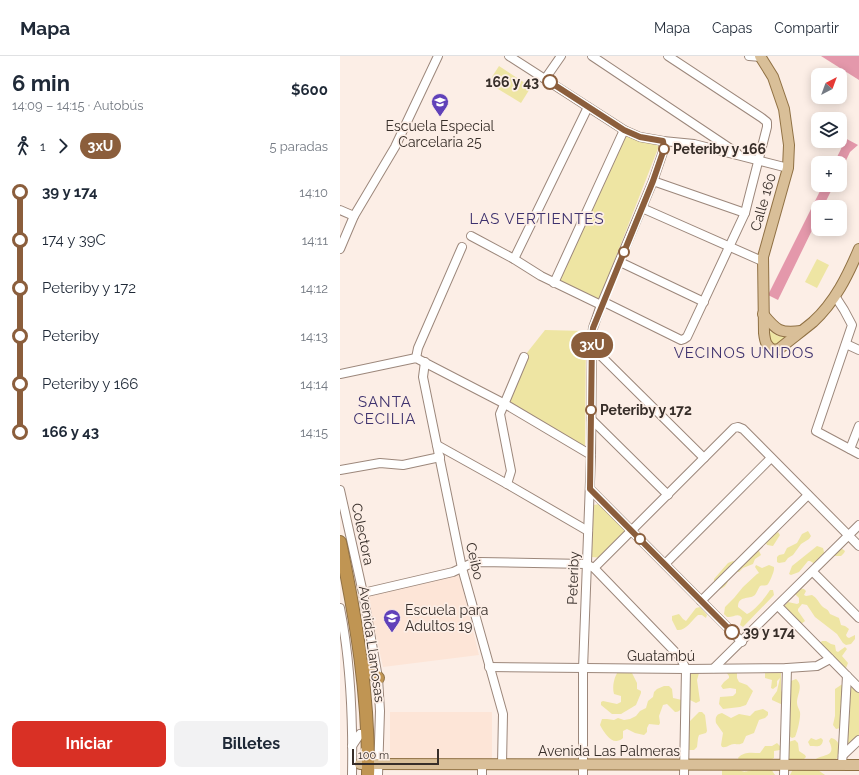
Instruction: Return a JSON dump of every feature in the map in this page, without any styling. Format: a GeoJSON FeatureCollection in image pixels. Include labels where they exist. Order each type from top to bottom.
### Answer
{"type":"FeatureCollection","features":[{"type":"Feature","properties":{"kind":"highway","name":"Avenida Llamosas"},"geometry":{"type":"LineString","coordinates":[[340,542],[352,600],[362,664],[366,707],[364,768]]}},
{"type":"Feature","properties":{"kind":"highway","name":"Avenida Llamosas"},"geometry":{"type":"LineString","coordinates":[[340,573],[346,597],[356,664],[360,734],[364,768]]}},
{"type":"Feature","properties":{"kind":"highway"},"geometry":{"type":"LineString","coordinates":[[362,664],[378,678]]}},
{"type":"Feature","properties":{"kind":"main road","name":"Calle 160"},"geometry":{"type":"LineString","coordinates":[[761,56],[772,77],[784,109],[789,146],[788,168],[762,261],[765,342],[770,349],[779,349],[814,321],[835,296],[844,282],[859,249]]}},
{"type":"Feature","properties":{"kind":"main road"},"geometry":{"type":"LineString","coordinates":[[763,314],[772,326],[780,331],[789,333],[802,331]]}},
{"type":"Feature","properties":{"kind":"main road","name":"Avenida Las Palmeras"},"geometry":{"type":"LineString","coordinates":[[364,768],[502,764],[583,770],[784,770],[842,760],[859,765]]}},
{"type":"Feature","properties":{"kind":"street"},"geometry":{"type":"LineString","coordinates":[[340,249],[354,216],[395,147],[438,56]]}},
{"type":"Feature","properties":{"kind":"street"},"geometry":{"type":"LineString","coordinates":[[509,56],[624,130],[640,137],[694,144],[788,168]]}},
{"type":"Feature","properties":{"kind":"street"},"geometry":{"type":"LineString","coordinates":[[545,79],[561,56]]}},
{"type":"Feature","properties":{"kind":"street"},"geometry":{"type":"LineString","coordinates":[[592,56],[742,156]]}},
{"type":"Feature","properties":{"kind":"street"},"geometry":{"type":"LineString","coordinates":[[471,236],[554,283],[681,340],[687,338],[745,213],[759,161],[767,122],[668,56]]}},
{"type":"Feature","properties":{"kind":"street"},"geometry":{"type":"LineString","coordinates":[[748,56],[761,56]]}},
{"type":"Feature","properties":{"kind":"street"},"geometry":{"type":"LineString","coordinates":[[514,260],[588,107]]}},
{"type":"Feature","properties":{"kind":"street"},"geometry":{"type":"LineString","coordinates":[[554,283],[624,130]]}},
{"type":"Feature","properties":{"kind":"street","name":"Peteriby"},"geometry":{"type":"LineString","coordinates":[[583,770],[583,669],[590,489],[593,328],[653,181],[664,149],[663,141]]}},
{"type":"Feature","properties":{"kind":"street"},"geometry":{"type":"LineString","coordinates":[[653,181],[745,213]]}},
{"type":"Feature","properties":{"kind":"street"},"geometry":{"type":"LineString","coordinates":[[642,208],[762,261]]}},
{"type":"Feature","properties":{"kind":"street"},"geometry":{"type":"LineString","coordinates":[[340,210],[354,216]]}},
{"type":"Feature","properties":{"kind":"street"},"geometry":{"type":"LineString","coordinates":[[416,358],[418,348],[462,247]]}},
{"type":"Feature","properties":{"kind":"street"},"geometry":{"type":"LineString","coordinates":[[620,262],[704,302]]}},
{"type":"Feature","properties":{"kind":"street"},"geometry":{"type":"LineString","coordinates":[[835,296],[852,325],[816,431],[859,454]]}},
{"type":"Feature","properties":{"kind":"street"},"geometry":{"type":"LineString","coordinates":[[846,344],[859,350]]}},
{"type":"Feature","properties":{"kind":"street"},"geometry":{"type":"LineString","coordinates":[[592,347],[704,458]]}},
{"type":"Feature","properties":{"kind":"street"},"geometry":{"type":"LineString","coordinates":[[507,484],[511,471],[500,414],[524,357]]}},
{"type":"Feature","properties":{"kind":"street"},"geometry":{"type":"LineString","coordinates":[[340,374],[416,358],[504,404],[591,454]]}},
{"type":"Feature","properties":{"kind":"street","name":"Ceibo"},"geometry":{"type":"LineString","coordinates":[[425,362],[423,377],[462,568],[503,714],[502,764]]}},
{"type":"Feature","properties":{"kind":"street"},"geometry":{"type":"LineString","coordinates":[[591,419],[668,495]]}},
{"type":"Feature","properties":{"kind":"street"},"geometry":{"type":"LineString","coordinates":[[850,449],[859,426]]}},
{"type":"Feature","properties":{"kind":"street"},"geometry":{"type":"LineString","coordinates":[[594,568],[734,428],[738,427],[743,429],[859,546]]}},
{"type":"Feature","properties":{"kind":"street"},"geometry":{"type":"LineString","coordinates":[[437,446],[507,484],[588,531]]}},
{"type":"Feature","properties":{"kind":"street"},"geometry":{"type":"LineString","coordinates":[[340,470],[380,463],[403,466],[440,457]]}},
{"type":"Feature","properties":{"kind":"street"},"geometry":{"type":"LineString","coordinates":[[665,564],[771,458]]}},
{"type":"Feature","properties":{"kind":"street"},"geometry":{"type":"LineString","coordinates":[[590,489],[742,642]]}},
{"type":"Feature","properties":{"kind":"street","name":"Colectora"},"geometry":{"type":"LineString","coordinates":[[340,490],[363,593],[378,678],[380,711],[364,768],[352,775]]}},
{"type":"Feature","properties":{"kind":"street"},"geometry":{"type":"LineString","coordinates":[[701,601],[808,495]]}},
{"type":"Feature","properties":{"kind":"street"},"geometry":{"type":"LineString","coordinates":[[714,668],[859,526]]}},
{"type":"Feature","properties":{"kind":"street"},"geometry":{"type":"LineString","coordinates":[[363,593],[452,572],[472,563],[479,562],[586,564],[594,568],[680,657],[686,669],[684,770]]}},
{"type":"Feature","properties":{"kind":"street"},"geometry":{"type":"LineString","coordinates":[[813,572],[859,618]]}},
{"type":"Feature","properties":{"kind":"street"},"geometry":{"type":"LineString","coordinates":[[778,606],[859,688]]}},
{"type":"Feature","properties":{"kind":"street","name":"Colectora"},"geometry":{"type":"LineString","coordinates":[[340,608],[350,678],[352,746],[364,768],[378,775]]}},
{"type":"Feature","properties":{"kind":"street","name":"Guatambú"},"geometry":{"type":"LineString","coordinates":[[489,667],[583,669],[787,668],[817,666],[830,659]]}},
{"type":"Feature","properties":{"kind":"street"},"geometry":{"type":"LineString","coordinates":[[784,770],[787,668]]}},
{"type":"Feature","properties":{"kind":"street"},"geometry":{"type":"LineString","coordinates":[[842,760],[846,676]]}},
{"type":"Feature","properties":{"kind":"street"},"geometry":{"type":"LineString","coordinates":[[352,746],[360,734]]}},
{"type":"Feature","properties":{"kind":"street"},"geometry":{"type":"LineString","coordinates":[[842,760],[859,740]]}},
{"type":"Feature","properties":{"kind":"street"},"geometry":{"type":"LineString","coordinates":[[482,764],[482,775]]}},
{"type":"Feature","properties":{"kind":"shaded area"},"geometry":{"type":"Polygon","coordinates":[[[821,56],[859,56],[859,80],[847,72],[847,68],[840,68],[821,56]]]}},
{"type":"Feature","properties":{"kind":"shaded area"},"geometry":{"type":"Polygon","coordinates":[[[499,66],[531,87],[521,103],[488,83],[499,66]]]}},
{"type":"Feature","properties":{"kind":"shaded area"},"geometry":{"type":"Polygon","coordinates":[[[625,135],[659,146],[599,300],[563,284],[559,280],[625,135]]]}},
{"type":"Feature","properties":{"kind":"shaded area"},"geometry":{"type":"Polygon","coordinates":[[[847,139],[858,145],[850,152],[847,158],[847,156],[838,156],[841,149],[847,148],[847,139]]]}},
{"type":"Feature","properties":{"kind":"shaded area"},"geometry":{"type":"Polygon","coordinates":[[[820,192],[830,192],[826,200],[816,200],[820,192]]]}},
{"type":"Feature","properties":{"kind":"shaded area"},"geometry":{"type":"Polygon","coordinates":[[[811,209],[811,232],[778,300],[768,295],[811,209]]]}},
{"type":"Feature","properties":{"kind":"shaded area"},"geometry":{"type":"Polygon","coordinates":[[[817,259],[829,265],[817,288],[805,282],[817,259]]]}},
{"type":"Feature","properties":{"kind":"shaded area"},"geometry":{"type":"Polygon","coordinates":[[[545,330],[586,331],[585,447],[505,401],[522,359],[545,330]]]}},
{"type":"Feature","properties":{"kind":"shaded area"},"geometry":{"type":"Polygon","coordinates":[[[768,330],[778,336],[785,337],[786,339],[777,345],[773,345],[769,341],[768,330]]]}},
{"type":"Feature","properties":{"kind":"shaded area"},"geometry":{"type":"Polygon","coordinates":[[[600,504],[624,528],[624,535],[602,558],[592,557],[593,505],[600,504]]]}},
{"type":"Feature","properties":{"kind":"shaded area"},"geometry":{"type":"Polygon","coordinates":[[[808,531],[811,536],[801,544],[793,555],[785,562],[777,562],[777,557],[779,555],[784,554],[787,548],[797,543],[802,534],[808,531]]]}},
{"type":"Feature","properties":{"kind":"shaded area"},"geometry":{"type":"Polygon","coordinates":[[[778,532],[780,535],[773,546],[767,545],[765,541],[778,532]]]}},
{"type":"Feature","properties":{"kind":"shaded area"},"geometry":{"type":"Polygon","coordinates":[[[817,546],[823,548],[824,552],[826,553],[841,548],[845,551],[841,556],[830,557],[824,566],[820,567],[808,561],[799,572],[791,575],[789,574],[792,566],[817,546]]]}},
{"type":"Feature","properties":{"kind":"shaded area"},"geometry":{"type":"Polygon","coordinates":[[[759,551],[761,555],[755,559],[753,564],[743,568],[739,572],[733,572],[727,584],[723,588],[717,589],[714,579],[728,563],[733,561],[739,563],[759,551]]]}},
{"type":"Feature","properties":{"kind":"shaded area"},"geometry":{"type":"Polygon","coordinates":[[[756,565],[762,568],[769,565],[774,567],[774,571],[767,585],[760,586],[755,595],[742,599],[738,603],[738,607],[747,614],[760,604],[770,590],[773,590],[774,595],[743,627],[740,625],[742,618],[739,615],[727,617],[724,614],[725,607],[743,587],[759,573],[755,567],[756,565]]]}},
{"type":"Feature","properties":{"kind":"shaded area"},"geometry":{"type":"Polygon","coordinates":[[[459,573],[479,655],[383,667],[367,595],[459,573]]]}},
{"type":"Feature","properties":{"kind":"shaded area"},"geometry":{"type":"Polygon","coordinates":[[[797,588],[804,589],[806,591],[804,595],[812,595],[822,607],[828,610],[830,614],[839,618],[841,625],[849,629],[846,635],[847,637],[849,638],[855,635],[855,639],[851,644],[846,645],[843,643],[837,634],[815,617],[807,605],[802,604],[798,609],[805,621],[800,625],[782,609],[788,602],[799,603],[799,598],[794,593],[797,588]]]}},
{"type":"Feature","properties":{"kind":"shaded area"},"geometry":{"type":"Polygon","coordinates":[[[700,607],[707,615],[706,618],[702,615],[698,615],[686,627],[677,630],[672,620],[672,616],[679,614],[686,621],[696,608],[700,607]]]}},
{"type":"Feature","properties":{"kind":"shaded area"},"geometry":{"type":"Polygon","coordinates":[[[822,641],[835,645],[836,651],[838,652],[845,647],[847,649],[842,656],[848,663],[846,668],[844,668],[820,643],[822,641]]]}},
{"type":"Feature","properties":{"kind":"shaded area"},"geometry":{"type":"Polygon","coordinates":[[[619,670],[631,671],[637,683],[637,689],[641,691],[641,693],[636,705],[621,714],[612,714],[601,705],[601,702],[603,701],[617,704],[621,702],[621,696],[614,694],[613,688],[619,670]]]}},
{"type":"Feature","properties":{"kind":"shaded area"},"geometry":{"type":"Polygon","coordinates":[[[697,671],[699,673],[697,680],[700,701],[696,703],[686,698],[690,676],[692,672],[697,671]]]}},
{"type":"Feature","properties":{"kind":"shaded area"},"geometry":{"type":"Polygon","coordinates":[[[737,671],[737,678],[739,682],[747,685],[753,691],[746,705],[723,709],[719,704],[720,697],[733,696],[736,693],[736,689],[723,689],[721,686],[729,678],[726,672],[737,671]]]}},
{"type":"Feature","properties":{"kind":"shaded area"},"geometry":{"type":"Polygon","coordinates":[[[765,671],[781,672],[781,690],[785,700],[783,705],[772,700],[777,691],[780,678],[777,681],[777,686],[773,689],[771,688],[772,680],[765,678],[765,671]]]}},
{"type":"Feature","properties":{"kind":"shaded area"},"geometry":{"type":"Polygon","coordinates":[[[796,679],[800,684],[797,703],[800,714],[796,735],[792,738],[786,734],[790,702],[788,689],[791,681],[796,679]]]}},
{"type":"Feature","properties":{"kind":"shaded area"},"geometry":{"type":"Polygon","coordinates":[[[849,682],[859,693],[859,736],[851,744],[844,742],[843,705],[840,709],[841,728],[836,729],[833,725],[835,716],[835,689],[849,682]]]}},
{"type":"Feature","properties":{"kind":"shaded area"},"geometry":{"type":"Polygon","coordinates":[[[664,686],[669,686],[672,689],[673,698],[682,700],[682,706],[679,711],[675,712],[667,704],[663,705],[659,716],[659,725],[649,724],[647,732],[644,735],[627,729],[623,731],[623,738],[616,741],[607,735],[600,725],[602,719],[614,720],[618,718],[624,720],[636,716],[640,711],[646,708],[648,701],[653,697],[654,692],[664,686]]]}},
{"type":"Feature","properties":{"kind":"shaded area"},"geometry":{"type":"Polygon","coordinates":[[[763,709],[768,712],[768,715],[759,720],[754,733],[746,736],[742,744],[733,744],[722,747],[723,733],[716,723],[717,715],[722,713],[731,718],[739,714],[750,716],[755,711],[763,709]]]}},
{"type":"Feature","properties":{"kind":"shaded area"},"geometry":{"type":"Polygon","coordinates":[[[390,712],[492,712],[492,760],[390,760],[390,712]]]}},
{"type":"Feature","properties":{"kind":"shaded area"},"geometry":{"type":"Polygon","coordinates":[[[699,712],[702,712],[705,715],[707,731],[706,733],[699,735],[697,747],[694,750],[688,750],[684,727],[699,712]]]}},
{"type":"Feature","properties":{"kind":"shaded area"},"geometry":{"type":"Polygon","coordinates":[[[811,738],[816,740],[821,738],[823,740],[822,744],[819,746],[810,746],[808,742],[811,738]]]}},
{"type":"Feature","properties":{"kind":"shaded area"},"geometry":{"type":"Polygon","coordinates":[[[831,738],[835,739],[839,744],[839,751],[835,761],[814,761],[830,753],[831,747],[829,741],[831,738]]]}},
{"type":"Feature","properties":{"kind":"shaded area"},"geometry":{"type":"Polygon","coordinates":[[[795,740],[798,743],[799,751],[806,757],[803,760],[789,764],[783,747],[785,743],[795,740]]]}},
{"type":"Feature","properties":{"kind":"shaded area"},"geometry":{"type":"Polygon","coordinates":[[[777,743],[781,747],[780,750],[774,751],[774,758],[760,765],[739,760],[738,758],[745,753],[760,753],[765,746],[772,746],[777,743]]]}},
{"type":"Feature","properties":{"kind":"shaded area"},"geometry":{"type":"Polygon","coordinates":[[[734,766],[744,772],[757,769],[771,769],[775,775],[722,775],[722,769],[734,766]]]}},
{"type":"Feature","properties":{"kind":"shaded area"},"geometry":{"type":"Polygon","coordinates":[[[793,769],[818,770],[825,775],[790,775],[793,769]]]}},
{"type":"Feature","properties":{"kind":"bus line","name":"3xU"},"geometry":{"type":"LineString","coordinates":[[550,82],[624,130],[640,137],[663,141],[664,149],[653,181],[593,328],[590,489],[732,632]]}},
{"type":"Feature","properties":{"kind":"place","name":"166 y 43"},"geometry":{"type":"Point","coordinates":[550,82]}},
{"type":"Feature","properties":{"kind":"place","name":"Escuela Especial Carcelaria 25"},"geometry":{"type":"Point","coordinates":[440,117]}},
{"type":"Feature","properties":{"kind":"place","name":"Peteriby y 166"},"geometry":{"type":"Point","coordinates":[664,149]}},
{"type":"Feature","properties":{"kind":"place","name":"Peteriby y 172"},"geometry":{"type":"Point","coordinates":[591,410]}},
{"type":"Feature","properties":{"kind":"place","name":"39 y 174"},"geometry":{"type":"Point","coordinates":[732,632]}},
{"type":"Feature","properties":{"kind":"place","name":"Escuela para Adultos 19"},"geometry":{"type":"Point","coordinates":[392,633]}},
{"type":"Feature","properties":{"kind":"district","name":"LAS VERTIENTES"},"geometry":{"type":"Point","coordinates":[537,219]}},
{"type":"Feature","properties":{"kind":"district","name":"VECINOS UNIDOS"},"geometry":{"type":"Point","coordinates":[744,353]}},
{"type":"Feature","properties":{"kind":"district","name":"SANTA CECILIA"},"geometry":{"type":"Point","coordinates":[385,410]}}]}
